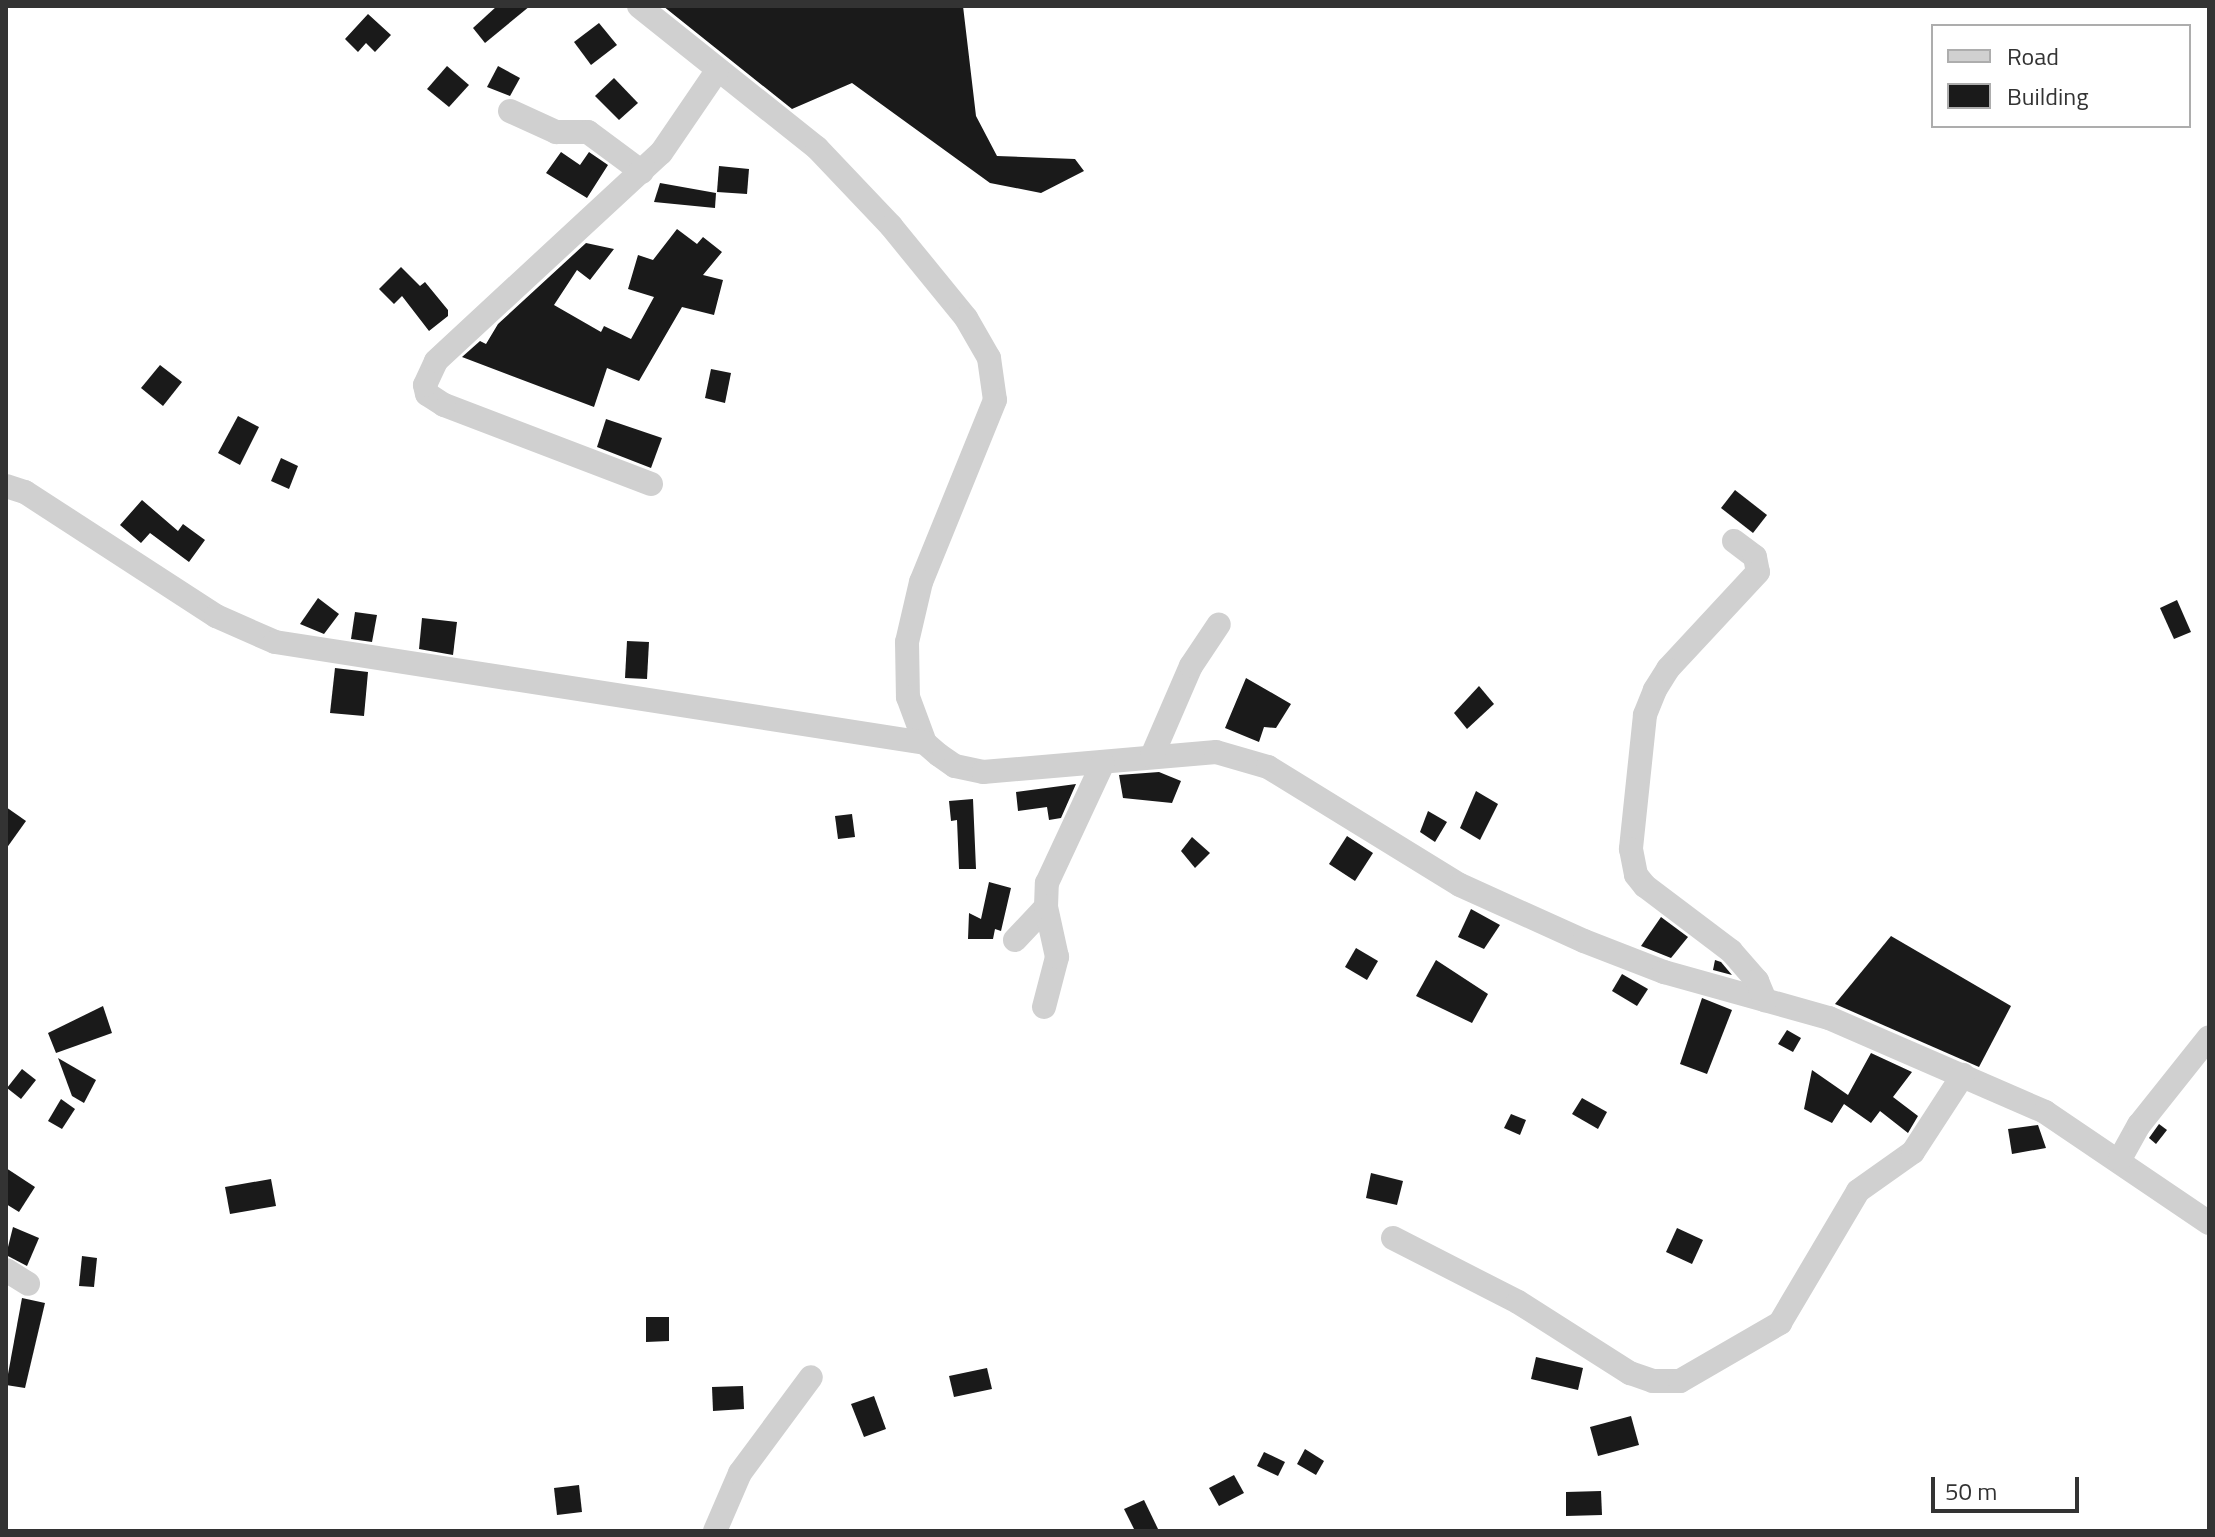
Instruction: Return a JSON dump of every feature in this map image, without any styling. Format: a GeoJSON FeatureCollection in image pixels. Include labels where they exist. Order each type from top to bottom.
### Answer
{"type":"FeatureCollection","features":[{"type":"Feature","properties":{"kind":"street"},"geometry":{"type":"LineString","coordinates":[[639,6],[817,148],[891,226],[966,318],[989,358],[995,400],[986,433],[921,582],[907,642],[908,697],[925,743]]}},
{"type":"Feature","properties":{"kind":"street"},"geometry":{"type":"LineString","coordinates":[[651,484],[444,405],[425,390],[436,361],[642,172],[673,139],[717,71]]}},
{"type":"Feature","properties":{"kind":"street"},"geometry":{"type":"LineString","coordinates":[[510,111],[556,132],[588,132],[642,172]]}},
{"type":"Feature","properties":{"kind":"street"},"geometry":{"type":"LineString","coordinates":[[6,486],[25,492],[216,616],[275,642],[925,743],[955,766],[983,772],[1216,752],[1268,767],[1460,885],[1664,972],[1829,1018],[2045,1112],[2120,1159],[2209,1223]]}},
{"type":"Feature","properties":{"kind":"street"},"geometry":{"type":"LineString","coordinates":[[1734,541],[1755,557],[1758,572],[1668,669],[1655,690],[1645,715],[1631,849],[1636,875],[1645,886],[1731,951],[1757,981],[1765,1000]]}},
{"type":"Feature","properties":{"kind":"street"},"geometry":{"type":"LineString","coordinates":[[1152,756],[1191,666],[1219,624]]}},
{"type":"Feature","properties":{"kind":"street"},"geometry":{"type":"LineString","coordinates":[[1044,1007],[1057,957],[1046,907],[1050,870],[1103,763]]}},
{"type":"Feature","properties":{"kind":"street"},"geometry":{"type":"LineString","coordinates":[[1015,940],[1046,907]]}},
{"type":"Feature","properties":{"kind":"street"},"geometry":{"type":"LineString","coordinates":[[2120,1159],[2139,1125],[2209,1037]]}},
{"type":"Feature","properties":{"kind":"street"},"geometry":{"type":"LineString","coordinates":[[1393,1238],[1518,1302],[1630,1373],[1653,1381],[1680,1381],[1780,1323],[1858,1191],[1913,1152],[1963,1075]]}},
{"type":"Feature","properties":{"kind":"street"},"geometry":{"type":"LineString","coordinates":[[6,1270],[28,1284]]}},
{"type":"Feature","properties":{"kind":"street"},"geometry":{"type":"LineString","coordinates":[[715,1531],[740,1473],[811,1377]]}},
{"type":"Feature","properties":{"kind":"building"},"geometry":{"type":"Polygon","coordinates":[[[497,6],[530,6],[485,43],[473,28],[497,6]]]}},
{"type":"Feature","properties":{"kind":"building"},"geometry":{"type":"Polygon","coordinates":[[[663,6],[963,6],[976,116],[997,156],[1075,159],[1084,171],[1041,193],[990,183],[852,83],[792,109],[663,6]]]}},
{"type":"Feature","properties":{"kind":"building"},"geometry":{"type":"Polygon","coordinates":[[[368,14],[391,35],[375,52],[366,43],[358,52],[345,39],[368,14]]]}},
{"type":"Feature","properties":{"kind":"building"},"geometry":{"type":"Polygon","coordinates":[[[599,23],[617,45],[591,65],[574,42],[599,23]]]}},
{"type":"Feature","properties":{"kind":"building"},"geometry":{"type":"Polygon","coordinates":[[[447,66],[469,85],[449,107],[427,89],[447,66]]]}},
{"type":"Feature","properties":{"kind":"building"},"geometry":{"type":"Polygon","coordinates":[[[498,66],[520,78],[510,96],[487,87],[498,66]]]}},
{"type":"Feature","properties":{"kind":"building"},"geometry":{"type":"Polygon","coordinates":[[[614,78],[638,103],[619,120],[595,96],[614,78]]]}},
{"type":"Feature","properties":{"kind":"building"},"geometry":{"type":"Polygon","coordinates":[[[561,152],[580,165],[589,152],[608,165],[587,198],[546,173],[561,152]]]}},
{"type":"Feature","properties":{"kind":"building"},"geometry":{"type":"Polygon","coordinates":[[[719,166],[749,169],[747,194],[717,192],[719,166]]]}},
{"type":"Feature","properties":{"kind":"building"},"geometry":{"type":"Polygon","coordinates":[[[660,183],[716,193],[715,208],[654,202],[660,183]]]}},
{"type":"Feature","properties":{"kind":"building"},"geometry":{"type":"Polygon","coordinates":[[[677,229],[697,244],[703,237],[722,252],[703,275],[723,280],[714,315],[682,307],[639,381],[607,368],[594,407],[462,357],[480,341],[486,344],[498,324],[586,243],[614,249],[590,280],[577,270],[554,305],[601,332],[604,326],[631,339],[654,297],[628,289],[638,255],[653,260],[677,229]]]}},
{"type":"Feature","properties":{"kind":"building"},"geometry":{"type":"Polygon","coordinates":[[[401,267],[420,286],[425,282],[448,310],[448,316],[429,331],[402,296],[394,304],[379,289],[401,267]]]}},
{"type":"Feature","properties":{"kind":"building"},"geometry":{"type":"Polygon","coordinates":[[[160,365],[182,382],[163,406],[141,388],[160,365]]]}},
{"type":"Feature","properties":{"kind":"building"},"geometry":{"type":"Polygon","coordinates":[[[711,369],[731,373],[725,403],[705,398],[711,369]]]}},
{"type":"Feature","properties":{"kind":"building"},"geometry":{"type":"Polygon","coordinates":[[[238,416],[259,427],[240,465],[218,453],[238,416]]]}},
{"type":"Feature","properties":{"kind":"building"},"geometry":{"type":"Polygon","coordinates":[[[606,419],[662,438],[651,468],[597,447],[606,419]]]}},
{"type":"Feature","properties":{"kind":"building"},"geometry":{"type":"Polygon","coordinates":[[[281,458],[298,466],[289,489],[271,481],[281,458]]]}},
{"type":"Feature","properties":{"kind":"building"},"geometry":{"type":"Polygon","coordinates":[[[1735,490],[1767,515],[1753,533],[1721,508],[1735,490]]]}},
{"type":"Feature","properties":{"kind":"building"},"geometry":{"type":"Polygon","coordinates":[[[142,500],[178,531],[183,524],[205,540],[189,562],[150,533],[141,543],[120,525],[142,500]]]}},
{"type":"Feature","properties":{"kind":"building"},"geometry":{"type":"Polygon","coordinates":[[[318,598],[339,614],[324,634],[300,624],[318,598]]]}},
{"type":"Feature","properties":{"kind":"building"},"geometry":{"type":"Polygon","coordinates":[[[2177,600],[2191,632],[2174,639],[2160,608],[2177,600]]]}},
{"type":"Feature","properties":{"kind":"building"},"geometry":{"type":"Polygon","coordinates":[[[355,612],[377,615],[372,642],[351,639],[355,612]]]}},
{"type":"Feature","properties":{"kind":"building"},"geometry":{"type":"Polygon","coordinates":[[[422,618],[457,622],[453,655],[419,649],[422,618]]]}},
{"type":"Feature","properties":{"kind":"building"},"geometry":{"type":"Polygon","coordinates":[[[627,641],[649,642],[647,679],[625,678],[627,641]]]}},
{"type":"Feature","properties":{"kind":"building"},"geometry":{"type":"Polygon","coordinates":[[[335,668],[368,672],[364,716],[330,713],[335,668]]]}},
{"type":"Feature","properties":{"kind":"building"},"geometry":{"type":"Polygon","coordinates":[[[1246,678],[1291,704],[1276,728],[1264,727],[1259,742],[1225,728],[1246,678]]]}},
{"type":"Feature","properties":{"kind":"building"},"geometry":{"type":"Polygon","coordinates":[[[1479,686],[1494,704],[1467,729],[1454,713],[1479,686]]]}},
{"type":"Feature","properties":{"kind":"building"},"geometry":{"type":"Polygon","coordinates":[[[1159,772],[1181,781],[1172,803],[1123,798],[1119,775],[1159,772]]]}},
{"type":"Feature","properties":{"kind":"building"},"geometry":{"type":"Polygon","coordinates":[[[1076,784],[1061,818],[1049,820],[1047,807],[1018,811],[1016,792],[1076,784]]]}},
{"type":"Feature","properties":{"kind":"building"},"geometry":{"type":"Polygon","coordinates":[[[1476,791],[1498,804],[1480,840],[1460,828],[1476,791]]]}},
{"type":"Feature","properties":{"kind":"building"},"geometry":{"type":"Polygon","coordinates":[[[973,799],[976,869],[959,869],[957,820],[951,821],[949,801],[973,799]]]}},
{"type":"Feature","properties":{"kind":"building"},"geometry":{"type":"Polygon","coordinates":[[[6,807],[26,821],[6,849],[6,807]]]}},
{"type":"Feature","properties":{"kind":"building"},"geometry":{"type":"Polygon","coordinates":[[[1428,811],[1447,822],[1435,842],[1420,832],[1428,811]]]}},
{"type":"Feature","properties":{"kind":"building"},"geometry":{"type":"Polygon","coordinates":[[[852,814],[855,837],[838,839],[835,816],[852,814]]]}},
{"type":"Feature","properties":{"kind":"building"},"geometry":{"type":"Polygon","coordinates":[[[1347,836],[1373,853],[1355,881],[1329,864],[1347,836]]]}},
{"type":"Feature","properties":{"kind":"building"},"geometry":{"type":"Polygon","coordinates":[[[1192,837],[1210,853],[1195,868],[1181,851],[1192,837]]]}},
{"type":"Feature","properties":{"kind":"building"},"geometry":{"type":"Polygon","coordinates":[[[989,882],[1011,888],[1001,931],[995,929],[993,939],[968,939],[969,913],[981,919],[989,882]]]}},
{"type":"Feature","properties":{"kind":"building"},"geometry":{"type":"Polygon","coordinates":[[[1471,909],[1500,925],[1484,949],[1458,937],[1471,909]]]}},
{"type":"Feature","properties":{"kind":"building"},"geometry":{"type":"Polygon","coordinates":[[[1661,917],[1688,937],[1671,958],[1641,946],[1661,917]]]}},
{"type":"Feature","properties":{"kind":"building"},"geometry":{"type":"Polygon","coordinates":[[[1891,936],[2011,1006],[1979,1067],[1835,1004],[1891,936]]]}},
{"type":"Feature","properties":{"kind":"building"},"geometry":{"type":"Polygon","coordinates":[[[1356,948],[1378,961],[1367,980],[1345,967],[1356,948]]]}},
{"type":"Feature","properties":{"kind":"building"},"geometry":{"type":"Polygon","coordinates":[[[1436,960],[1488,994],[1472,1023],[1416,996],[1436,960]]]}},
{"type":"Feature","properties":{"kind":"building"},"geometry":{"type":"Polygon","coordinates":[[[1715,960],[1721,962],[1732,975],[1713,970],[1715,960]]]}},
{"type":"Feature","properties":{"kind":"building"},"geometry":{"type":"Polygon","coordinates":[[[1622,974],[1648,989],[1637,1006],[1612,991],[1622,974]]]}},
{"type":"Feature","properties":{"kind":"building"},"geometry":{"type":"Polygon","coordinates":[[[1702,998],[1732,1010],[1707,1074],[1680,1064],[1702,998]]]}},
{"type":"Feature","properties":{"kind":"building"},"geometry":{"type":"Polygon","coordinates":[[[103,1006],[112,1033],[56,1053],[48,1033],[103,1006]]]}},
{"type":"Feature","properties":{"kind":"building"},"geometry":{"type":"Polygon","coordinates":[[[1787,1030],[1801,1038],[1793,1052],[1778,1044],[1787,1030]]]}},
{"type":"Feature","properties":{"kind":"building"},"geometry":{"type":"Polygon","coordinates":[[[1871,1053],[1912,1072],[1893,1097],[1918,1116],[1908,1133],[1880,1111],[1871,1123],[1844,1104],[1832,1123],[1804,1109],[1812,1070],[1848,1095],[1871,1053]]]}},
{"type":"Feature","properties":{"kind":"building"},"geometry":{"type":"Polygon","coordinates":[[[58,1058],[96,1080],[84,1103],[72,1096],[58,1058]]]}},
{"type":"Feature","properties":{"kind":"building"},"geometry":{"type":"Polygon","coordinates":[[[22,1069],[36,1080],[21,1099],[7,1088],[22,1069]]]}},
{"type":"Feature","properties":{"kind":"building"},"geometry":{"type":"Polygon","coordinates":[[[1582,1098],[1607,1112],[1598,1129],[1572,1114],[1582,1098]]]}},
{"type":"Feature","properties":{"kind":"building"},"geometry":{"type":"Polygon","coordinates":[[[61,1099],[75,1109],[62,1129],[48,1121],[61,1099]]]}},
{"type":"Feature","properties":{"kind":"building"},"geometry":{"type":"Polygon","coordinates":[[[1511,1114],[1526,1120],[1520,1135],[1504,1128],[1511,1114]]]}},
{"type":"Feature","properties":{"kind":"building"},"geometry":{"type":"Polygon","coordinates":[[[2159,1124],[2167,1130],[2156,1144],[2149,1138],[2159,1124]]]}},
{"type":"Feature","properties":{"kind":"building"},"geometry":{"type":"Polygon","coordinates":[[[2038,1125],[2046,1148],[2012,1154],[2008,1129],[2038,1125]]]}},
{"type":"Feature","properties":{"kind":"building"},"geometry":{"type":"Polygon","coordinates":[[[6,1168],[35,1187],[19,1212],[6,1204],[6,1168]]]}},
{"type":"Feature","properties":{"kind":"building"},"geometry":{"type":"Polygon","coordinates":[[[1371,1173],[1403,1181],[1397,1205],[1366,1198],[1371,1173]]]}},
{"type":"Feature","properties":{"kind":"building"},"geometry":{"type":"Polygon","coordinates":[[[271,1179],[276,1206],[230,1214],[225,1187],[271,1179]]]}},
{"type":"Feature","properties":{"kind":"building"},"geometry":{"type":"Polygon","coordinates":[[[13,1227],[39,1238],[27,1266],[6,1255],[13,1227]]]}},
{"type":"Feature","properties":{"kind":"building"},"geometry":{"type":"Polygon","coordinates":[[[1677,1228],[1703,1240],[1692,1264],[1666,1252],[1677,1228]]]}},
{"type":"Feature","properties":{"kind":"building"},"geometry":{"type":"Polygon","coordinates":[[[82,1256],[97,1258],[94,1287],[79,1286],[82,1256]]]}},
{"type":"Feature","properties":{"kind":"building"},"geometry":{"type":"Polygon","coordinates":[[[22,1298],[45,1303],[25,1388],[6,1385],[22,1298]]]}},
{"type":"Feature","properties":{"kind":"building"},"geometry":{"type":"Polygon","coordinates":[[[646,1317],[669,1317],[669,1341],[646,1342],[646,1317]]]}},
{"type":"Feature","properties":{"kind":"building"},"geometry":{"type":"Polygon","coordinates":[[[1536,1357],[1583,1368],[1578,1390],[1531,1379],[1536,1357]]]}},
{"type":"Feature","properties":{"kind":"building"},"geometry":{"type":"Polygon","coordinates":[[[987,1368],[992,1389],[954,1397],[949,1376],[987,1368]]]}},
{"type":"Feature","properties":{"kind":"building"},"geometry":{"type":"Polygon","coordinates":[[[743,1386],[744,1409],[713,1411],[712,1387],[743,1386]]]}},
{"type":"Feature","properties":{"kind":"building"},"geometry":{"type":"Polygon","coordinates":[[[874,1396],[886,1429],[864,1437],[851,1404],[874,1396]]]}},
{"type":"Feature","properties":{"kind":"building"},"geometry":{"type":"Polygon","coordinates":[[[1631,1416],[1639,1445],[1598,1456],[1590,1427],[1631,1416]]]}},
{"type":"Feature","properties":{"kind":"building"},"geometry":{"type":"Polygon","coordinates":[[[1305,1449],[1324,1461],[1316,1475],[1297,1464],[1305,1449]]]}},
{"type":"Feature","properties":{"kind":"building"},"geometry":{"type":"Polygon","coordinates":[[[1264,1452],[1285,1462],[1278,1476],[1257,1466],[1264,1452]]]}},
{"type":"Feature","properties":{"kind":"building"},"geometry":{"type":"Polygon","coordinates":[[[1234,1475],[1244,1493],[1219,1506],[1209,1488],[1234,1475]]]}},
{"type":"Feature","properties":{"kind":"building"},"geometry":{"type":"Polygon","coordinates":[[[579,1485],[582,1512],[557,1515],[554,1488],[579,1485]]]}},
{"type":"Feature","properties":{"kind":"building"},"geometry":{"type":"Polygon","coordinates":[[[1601,1491],[1602,1515],[1566,1516],[1566,1492],[1601,1491]]]}},
{"type":"Feature","properties":{"kind":"building"},"geometry":{"type":"Polygon","coordinates":[[[1144,1500],[1159,1531],[1135,1531],[1124,1509],[1144,1500]]]}}]}
